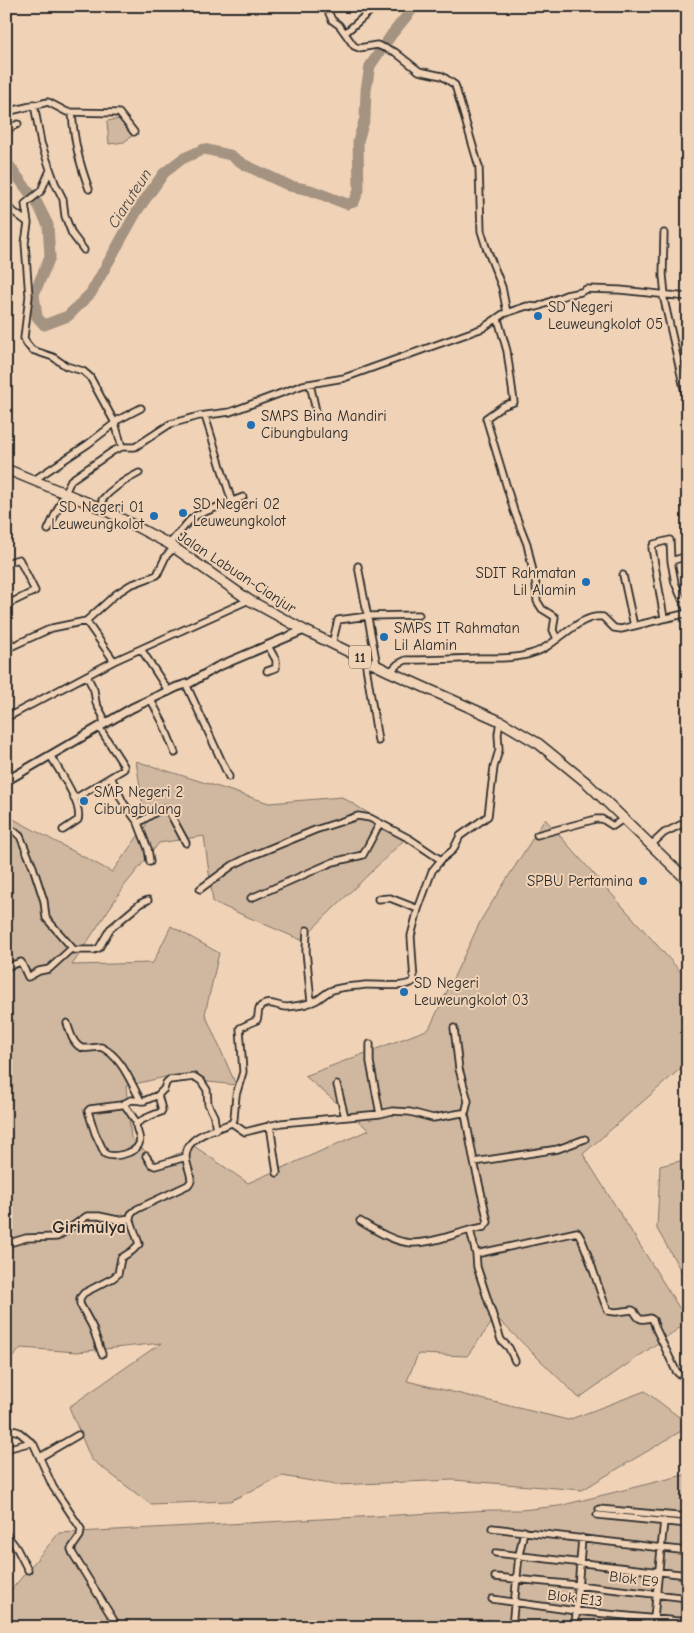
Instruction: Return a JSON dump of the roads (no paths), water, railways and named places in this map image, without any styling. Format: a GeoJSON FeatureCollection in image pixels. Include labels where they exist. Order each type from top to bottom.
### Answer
{"type":"FeatureCollection","features":[{"type":"Feature","properties":{"kind":"highway","name":"Jalan Labuan-Cianjur"},"geometry":{"type":"LineString","coordinates":[[6,468],[103,509],[172,546],[249,600],[304,630],[390,672],[500,721],[539,744],[587,783],[650,846],[686,877]]}},
{"type":"Feature","properties":{"kind":"street"},"geometry":{"type":"LineString","coordinates":[[344,33],[376,6]]}},
{"type":"Feature","properties":{"kind":"street"},"geometry":{"type":"LineString","coordinates":[[327,7],[332,20],[339,24],[354,46],[359,48],[377,45],[395,52],[419,71],[442,76],[452,81],[457,88],[479,168],[482,203],[481,231],[502,287],[507,313]]}},
{"type":"Feature","properties":{"kind":"street"},"geometry":{"type":"LineString","coordinates":[[6,112],[34,104],[51,102],[62,110],[72,112],[119,113],[134,132]]}},
{"type":"Feature","properties":{"kind":"street"},"geometry":{"type":"LineString","coordinates":[[34,104],[41,143],[63,199],[65,216],[72,234],[84,250]]}},
{"type":"Feature","properties":{"kind":"street"},"geometry":{"type":"LineString","coordinates":[[72,112],[77,154],[89,189]]}},
{"type":"Feature","properties":{"kind":"street"},"geometry":{"type":"LineString","coordinates":[[6,130],[18,124]]}},
{"type":"Feature","properties":{"kind":"street"},"geometry":{"type":"LineString","coordinates":[[50,170],[39,193],[27,202],[25,209],[27,222],[25,243],[29,296],[24,338],[26,344],[32,350],[53,357],[66,366],[87,373],[115,423],[122,447]]}},
{"type":"Feature","properties":{"kind":"street"},"geometry":{"type":"LineString","coordinates":[[6,206],[27,222]]}},
{"type":"Feature","properties":{"kind":"street"},"geometry":{"type":"LineString","coordinates":[[664,233],[664,295],[688,406]]}},
{"type":"Feature","properties":{"kind":"street"},"geometry":{"type":"LineString","coordinates":[[48,530],[71,480],[113,451],[122,447],[136,447],[170,424],[230,412],[310,384],[344,378],[483,328],[507,313],[527,306],[536,307],[586,289],[608,289],[688,297]]}},
{"type":"Feature","properties":{"kind":"street"},"geometry":{"type":"LineString","coordinates":[[498,319],[507,351],[514,402],[503,406],[486,418],[514,511],[527,544],[536,585],[537,602],[542,609],[555,616],[554,630],[558,639]]}},
{"type":"Feature","properties":{"kind":"street"},"geometry":{"type":"LineString","coordinates":[[310,384],[316,411]]}},
{"type":"Feature","properties":{"kind":"street"},"geometry":{"type":"LineString","coordinates":[[34,480],[88,444],[115,423],[141,408]]}},
{"type":"Feature","properties":{"kind":"street"},"geometry":{"type":"LineString","coordinates":[[205,416],[232,502]]}},
{"type":"Feature","properties":{"kind":"street"},"geometry":{"type":"LineString","coordinates":[[103,509],[102,500],[106,494],[139,473]]}},
{"type":"Feature","properties":{"kind":"street"},"geometry":{"type":"LineString","coordinates":[[6,634],[9,648],[52,628],[86,621],[116,594],[130,585],[157,575],[172,546],[190,520],[197,515],[243,497]]}},
{"type":"Feature","properties":{"kind":"street"},"geometry":{"type":"LineString","coordinates":[[390,672],[398,664],[406,660],[505,658],[532,654],[582,622],[597,616],[603,617],[614,628],[621,629],[688,613],[675,583],[670,540],[654,544],[652,548],[664,618]]}},
{"type":"Feature","properties":{"kind":"street"},"geometry":{"type":"LineString","coordinates":[[671,561],[688,556]]}},
{"type":"Feature","properties":{"kind":"street"},"geometry":{"type":"LineString","coordinates":[[6,565],[19,559],[35,591],[6,605]]}},
{"type":"Feature","properties":{"kind":"street"},"geometry":{"type":"LineString","coordinates":[[358,566],[378,665]]}},
{"type":"Feature","properties":{"kind":"street"},"geometry":{"type":"LineString","coordinates":[[623,576],[634,626]]}},
{"type":"Feature","properties":{"kind":"street"},"geometry":{"type":"LineString","coordinates":[[6,718],[114,661],[249,600]]}},
{"type":"Feature","properties":{"kind":"street"},"geometry":{"type":"LineString","coordinates":[[332,644],[337,620],[368,616],[419,615]]}},
{"type":"Feature","properties":{"kind":"street"},"geometry":{"type":"LineString","coordinates":[[86,621],[114,661]]}},
{"type":"Feature","properties":{"kind":"street"},"geometry":{"type":"LineString","coordinates":[[6,781],[132,708],[186,684],[217,667],[304,630]]}},
{"type":"Feature","properties":{"kind":"street"},"geometry":{"type":"LineString","coordinates":[[267,671],[276,668],[276,660],[268,646]]}},
{"type":"Feature","properties":{"kind":"street"},"geometry":{"type":"LineString","coordinates":[[141,649],[169,692]]}},
{"type":"Feature","properties":{"kind":"street"},"geometry":{"type":"LineString","coordinates":[[366,660],[378,740]]}},
{"type":"Feature","properties":{"kind":"street"},"geometry":{"type":"LineString","coordinates":[[87,676],[94,690],[96,703],[103,716],[103,720],[107,723]]}},
{"type":"Feature","properties":{"kind":"street"},"geometry":{"type":"LineString","coordinates":[[186,684],[229,777]]}},
{"type":"Feature","properties":{"kind":"street"},"geometry":{"type":"LineString","coordinates":[[151,700],[175,753]]}},
{"type":"Feature","properties":{"kind":"street"},"geometry":{"type":"LineString","coordinates":[[102,1354],[92,1326],[80,1304],[80,1298],[84,1293],[118,1274],[121,1258],[139,1244],[130,1218],[131,1214],[137,1209],[188,1185],[191,1181],[186,1157],[190,1142],[197,1137],[232,1123],[236,1095],[244,1072],[240,1028],[257,1020],[258,1010],[262,1005],[272,1003],[288,1007],[312,1002],[336,989],[378,984],[392,986],[413,982],[410,936],[432,871],[440,860],[453,850],[460,836],[488,816],[494,767],[499,750],[498,734],[500,721]]}},
{"type":"Feature","properties":{"kind":"street"},"geometry":{"type":"LineString","coordinates":[[74,799],[122,771],[124,766],[99,727]]}},
{"type":"Feature","properties":{"kind":"street"},"geometry":{"type":"LineString","coordinates":[[50,755],[74,799],[79,816],[75,823],[63,830]]}},
{"type":"Feature","properties":{"kind":"street"},"geometry":{"type":"LineString","coordinates":[[111,777],[122,802],[138,823],[148,848],[150,862]]}},
{"type":"Feature","properties":{"kind":"street"},"geometry":{"type":"LineString","coordinates":[[138,823],[162,808],[167,808],[186,843]]}},
{"type":"Feature","properties":{"kind":"street"},"geometry":{"type":"LineString","coordinates":[[200,889],[249,856],[315,830],[358,816],[369,817],[410,839],[440,860]]}},
{"type":"Feature","properties":{"kind":"street"},"geometry":{"type":"LineString","coordinates":[[537,835],[596,819],[602,819],[613,826],[623,818]]}},
{"type":"Feature","properties":{"kind":"street"},"geometry":{"type":"LineString","coordinates":[[650,846],[664,833],[688,821]]}},
{"type":"Feature","properties":{"kind":"street"},"geometry":{"type":"LineString","coordinates":[[251,898],[334,862],[363,855],[380,823]]}},
{"type":"Feature","properties":{"kind":"street"},"geometry":{"type":"LineString","coordinates":[[6,830],[14,831],[20,836],[44,901],[46,918],[74,950],[94,950],[100,948],[110,929],[141,903],[148,900]]}},
{"type":"Feature","properties":{"kind":"street"},"geometry":{"type":"LineString","coordinates":[[378,899],[390,898],[418,909]]}},
{"type":"Feature","properties":{"kind":"street"},"geometry":{"type":"LineString","coordinates":[[307,930],[306,951],[312,1002]]}},
{"type":"Feature","properties":{"kind":"street"},"geometry":{"type":"LineString","coordinates":[[7,965],[21,962],[28,977],[39,971],[49,969],[72,948]]}},
{"type":"Feature","properties":{"kind":"street"},"geometry":{"type":"LineString","coordinates":[[67,1023],[74,1040],[79,1046],[83,1048],[104,1048],[120,1063],[129,1076],[141,1101]]}},
{"type":"Feature","properties":{"kind":"street"},"geometry":{"type":"LineString","coordinates":[[360,1221],[385,1235],[411,1243],[484,1227],[488,1222],[465,1114],[468,1100],[459,1069],[454,1028]]}},
{"type":"Feature","properties":{"kind":"street"},"geometry":{"type":"LineString","coordinates":[[370,1044],[370,1062],[380,1114]]}},
{"type":"Feature","properties":{"kind":"street"},"geometry":{"type":"LineString","coordinates":[[124,1104],[137,1123],[136,1128],[140,1141],[138,1147],[124,1154],[110,1156],[105,1154],[95,1133],[88,1111],[124,1104],[131,1100],[141,1101],[158,1096],[169,1080],[195,1077],[199,1079],[207,1090],[208,1104],[214,1116],[216,1130]]}},
{"type":"Feature","properties":{"kind":"street"},"geometry":{"type":"LineString","coordinates":[[337,1085],[345,1117]]}},
{"type":"Feature","properties":{"kind":"street"},"geometry":{"type":"LineString","coordinates":[[137,1123],[161,1112],[158,1096]]}},
{"type":"Feature","properties":{"kind":"street"},"geometry":{"type":"LineString","coordinates":[[232,1123],[246,1132],[270,1125],[380,1114],[392,1111],[410,1112],[433,1118],[458,1113],[465,1114]]}},
{"type":"Feature","properties":{"kind":"street"},"geometry":{"type":"LineString","coordinates":[[270,1125],[276,1173]]}},
{"type":"Feature","properties":{"kind":"street"},"geometry":{"type":"LineString","coordinates":[[474,1162],[558,1149],[585,1138]]}},
{"type":"Feature","properties":{"kind":"street"},"geometry":{"type":"LineString","coordinates":[[146,1156],[151,1164],[155,1166],[186,1157]]}},
{"type":"Feature","properties":{"kind":"street"},"geometry":{"type":"LineString","coordinates":[[6,1244],[26,1238],[57,1237],[87,1216],[99,1216],[118,1220],[130,1218]]}},
{"type":"Feature","properties":{"kind":"street"},"geometry":{"type":"LineString","coordinates":[[470,1230],[477,1267],[499,1336],[503,1344],[511,1351],[514,1361]]}},
{"type":"Feature","properties":{"kind":"street"},"geometry":{"type":"LineString","coordinates":[[476,1254],[576,1232],[581,1238],[608,1311],[632,1310],[639,1319],[650,1318],[653,1320],[676,1371],[679,1374],[688,1373]]}},
{"type":"Feature","properties":{"kind":"street"},"geometry":{"type":"LineString","coordinates":[[6,1428],[18,1432],[32,1442],[53,1487],[81,1529],[80,1536],[71,1549],[118,1627]]}},
{"type":"Feature","properties":{"kind":"street"},"geometry":{"type":"LineString","coordinates":[[40,1457],[78,1435]]}},
{"type":"Feature","properties":{"kind":"street"},"geometry":{"type":"LineString","coordinates":[[6,1449],[32,1442]]}},
{"type":"Feature","properties":{"kind":"street"},"geometry":{"type":"LineString","coordinates":[[688,1517],[598,1512],[688,1524]]}},
{"type":"Feature","properties":{"kind":"street"},"geometry":{"type":"LineString","coordinates":[[653,1627],[664,1521]]}},
{"type":"Feature","properties":{"kind":"street"},"geometry":{"type":"LineString","coordinates":[[492,1528],[688,1551]]}},
{"type":"Feature","properties":{"kind":"street"},"geometry":{"type":"LineString","coordinates":[[489,1624],[510,1627],[524,1531]]}},
{"type":"Feature","properties":{"kind":"street"},"geometry":{"type":"LineString","coordinates":[[7,1537],[16,1547],[28,1570]]}},
{"type":"Feature","properties":{"kind":"street"},"geometry":{"type":"LineString","coordinates":[[576,1627],[577,1584],[582,1538]]}},
{"type":"Feature","properties":{"kind":"street"},"geometry":{"type":"LineString","coordinates":[[496,1553],[688,1575]]}},
{"type":"Feature","properties":{"kind":"street","name":"Blok E9"},"geometry":{"type":"LineString","coordinates":[[495,1577],[577,1584],[688,1598]]}},
{"type":"Feature","properties":{"kind":"street","name":"Blok E13"},"geometry":{"type":"LineString","coordinates":[[492,1598],[576,1611],[688,1622]]}},
{"type":"Feature","properties":{"kind":"waterway","name":"Ciaruteun"},"geometry":{"type":"LineString","coordinates":[[6,161],[37,203],[48,225],[50,257],[34,294],[37,317],[44,325],[68,316],[91,293],[137,211],[164,173],[182,159],[204,149],[230,155],[245,165],[290,186],[310,190],[347,204],[354,202],[359,190],[358,141],[365,118],[366,90],[370,66],[392,34],[415,6]]}},
{"type":"Feature","properties":{"kind":"place","name":"SD Negeri Leuweungkolot 05"},"geometry":{"type":"Point","coordinates":[538,316]}},
{"type":"Feature","properties":{"kind":"place","name":"SMPS Bina Mandiri Cibungbulang"},"geometry":{"type":"Point","coordinates":[251,425]}},
{"type":"Feature","properties":{"kind":"place","name":"SD Negeri 02 Leuweungkolot"},"geometry":{"type":"Point","coordinates":[183,513]}},
{"type":"Feature","properties":{"kind":"place","name":"SD Negeri 01 Leuweungkolot"},"geometry":{"type":"Point","coordinates":[154,516]}},
{"type":"Feature","properties":{"kind":"place","name":"SDIT Rahmatan Lil Alamin"},"geometry":{"type":"Point","coordinates":[586,582]}},
{"type":"Feature","properties":{"kind":"place","name":"SMPS IT Rahmatan Lil Alamin"},"geometry":{"type":"Point","coordinates":[384,637]}},
{"type":"Feature","properties":{"kind":"place","name":"SMP Negeri 2 Cibungbulang"},"geometry":{"type":"Point","coordinates":[84,801]}},
{"type":"Feature","properties":{"kind":"place","name":"SPBU Pertamina"},"geometry":{"type":"Point","coordinates":[643,881]}},
{"type":"Feature","properties":{"kind":"place","name":"SD Negeri Leuweungkolot 03"},"geometry":{"type":"Point","coordinates":[404,992]}},
{"type":"Feature","properties":{"kind":"district","name":"Girimulya"},"geometry":{"type":"Point","coordinates":[89,1227]}}]}
